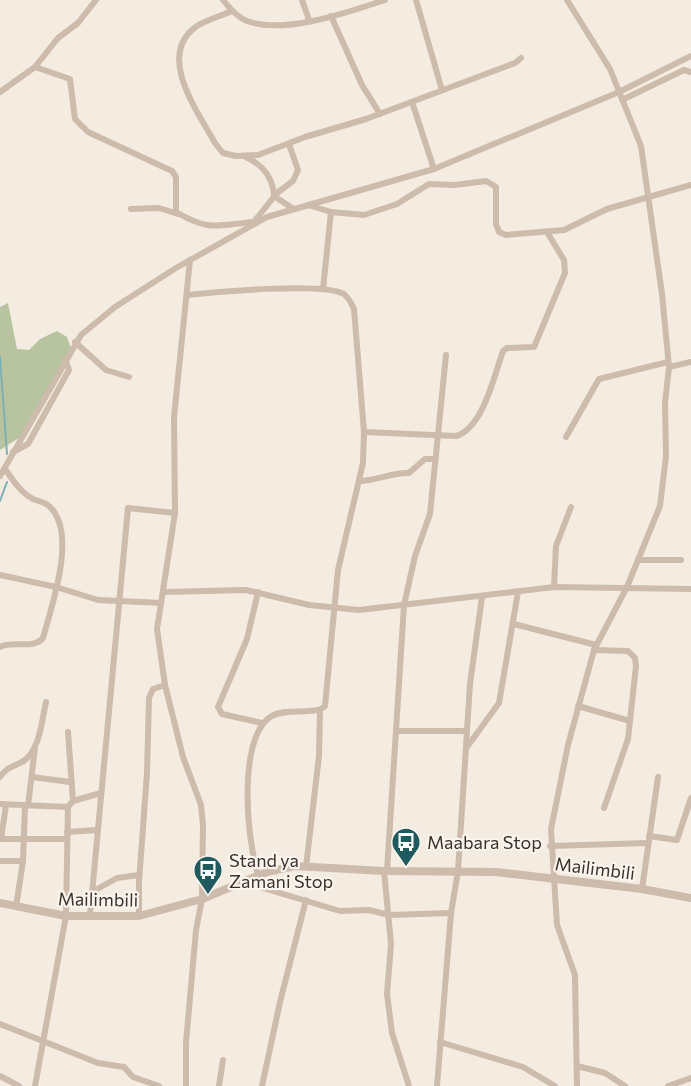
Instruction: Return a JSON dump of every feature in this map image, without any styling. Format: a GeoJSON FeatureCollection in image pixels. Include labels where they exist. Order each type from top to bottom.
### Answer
{"type":"FeatureCollection","features":[{"type":"Feature","properties":{"kind":"street"},"geometry":{"type":"LineString","coordinates":[[0,92],[35,67],[58,38],[78,23],[96,0]]}},
{"type":"Feature","properties":{"kind":"street"},"geometry":{"type":"LineString","coordinates":[[223,0],[232,11],[247,21],[272,25],[309,20],[385,0]]}},
{"type":"Feature","properties":{"kind":"street"},"geometry":{"type":"LineString","coordinates":[[302,0],[309,20]]}},
{"type":"Feature","properties":{"kind":"street"},"geometry":{"type":"LineString","coordinates":[[417,0],[442,90]]}},
{"type":"Feature","properties":{"kind":"street"},"geometry":{"type":"LineString","coordinates":[[567,0],[610,69],[641,146],[649,195],[668,364],[664,484],[660,506],[627,587],[595,648],[578,706],[551,828],[550,846],[556,877],[557,925],[575,975],[577,1086]]}},
{"type":"Feature","properties":{"kind":"street"},"geometry":{"type":"LineString","coordinates":[[232,11],[205,22],[189,34],[181,47],[179,69],[215,143],[223,153],[242,156],[258,155],[380,114],[520,58]]}},
{"type":"Feature","properties":{"kind":"street"},"geometry":{"type":"LineString","coordinates":[[331,15],[363,85],[380,114]]}},
{"type":"Feature","properties":{"kind":"street"},"geometry":{"type":"LineString","coordinates":[[0,476],[75,342],[108,312],[189,260],[267,217],[435,169],[619,92],[691,56]]}},
{"type":"Feature","properties":{"kind":"street"},"geometry":{"type":"LineString","coordinates":[[35,67],[70,79],[75,119],[88,132],[172,171],[176,177],[176,212],[204,227],[254,222]]}},
{"type":"Feature","properties":{"kind":"street"},"geometry":{"type":"LineString","coordinates":[[622,100],[684,70],[691,72]]}},
{"type":"Feature","properties":{"kind":"street"},"geometry":{"type":"LineString","coordinates":[[412,102],[435,169]]}},
{"type":"Feature","properties":{"kind":"street"},"geometry":{"type":"LineString","coordinates":[[247,230],[274,196],[293,181],[298,170],[290,144]]}},
{"type":"Feature","properties":{"kind":"street"},"geometry":{"type":"LineString","coordinates":[[242,156],[259,164],[268,173],[274,185],[274,196]]}},
{"type":"Feature","properties":{"kind":"street"},"geometry":{"type":"LineString","coordinates":[[308,205],[331,212],[364,215],[397,204],[429,184],[455,185],[486,181],[496,187],[496,224],[499,232],[506,235],[564,230],[607,209],[649,195],[691,185]]}},
{"type":"Feature","properties":{"kind":"street"},"geometry":{"type":"LineString","coordinates":[[274,196],[292,208]]}},
{"type":"Feature","properties":{"kind":"street"},"geometry":{"type":"LineString","coordinates":[[132,209],[159,208],[184,216]]}},
{"type":"Feature","properties":{"kind":"street"},"geometry":{"type":"LineString","coordinates":[[324,289],[331,212]]}},
{"type":"Feature","properties":{"kind":"street"},"geometry":{"type":"LineString","coordinates":[[364,432],[456,436],[468,430],[487,398],[503,351],[507,348],[530,349],[538,340],[566,267],[547,232]]}},
{"type":"Feature","properties":{"kind":"street"},"geometry":{"type":"LineString","coordinates":[[186,1086],[186,1043],[196,930],[202,899],[201,805],[183,757],[165,685],[157,629],[175,513],[174,417],[189,260]]}},
{"type":"Feature","properties":{"kind":"street"},"geometry":{"type":"LineString","coordinates":[[187,295],[241,290],[324,289],[343,294],[354,309],[364,432],[363,463],[344,539],[333,609],[325,706],[320,710],[282,711],[262,723],[252,750],[249,799],[250,836],[257,876],[263,888],[340,911],[369,910],[389,915],[451,914]]}},
{"type":"Feature","properties":{"kind":"street"},"geometry":{"type":"LineString","coordinates":[[75,342],[106,370],[129,377]]}},
{"type":"Feature","properties":{"kind":"street"},"geometry":{"type":"LineString","coordinates":[[409,1086],[392,1033],[387,994],[389,915],[386,871],[398,730],[404,605],[415,556],[430,514],[446,355]]}},
{"type":"Feature","properties":{"kind":"street"},"geometry":{"type":"LineString","coordinates":[[12,452],[28,444],[69,370],[65,359]]}},
{"type":"Feature","properties":{"kind":"street"},"geometry":{"type":"LineString","coordinates":[[566,437],[598,378],[668,364],[691,362]]}},
{"type":"Feature","properties":{"kind":"street"},"geometry":{"type":"LineString","coordinates":[[359,481],[390,477],[396,472],[410,473],[425,459],[435,459]]}},
{"type":"Feature","properties":{"kind":"street"},"geometry":{"type":"LineString","coordinates":[[0,647],[41,641],[56,587],[64,542],[62,528],[56,514],[48,505],[30,498],[5,469]]}},
{"type":"Feature","properties":{"kind":"street"},"geometry":{"type":"LineString","coordinates":[[554,587],[556,546],[571,507]]}},
{"type":"Feature","properties":{"kind":"street"},"geometry":{"type":"LineString","coordinates":[[90,915],[119,600],[127,547],[128,508],[175,513]]}},
{"type":"Feature","properties":{"kind":"street"},"geometry":{"type":"LineString","coordinates":[[638,560],[681,560]]}},
{"type":"Feature","properties":{"kind":"street"},"geometry":{"type":"LineString","coordinates":[[0,575],[56,587],[98,600],[161,603]]}},
{"type":"Feature","properties":{"kind":"street"},"geometry":{"type":"LineString","coordinates":[[163,592],[246,590],[333,609],[359,610],[554,587],[691,589]]}},
{"type":"Feature","properties":{"kind":"street"},"geometry":{"type":"LineString","coordinates":[[258,592],[247,639],[218,707],[222,714],[262,723]]}},
{"type":"Feature","properties":{"kind":"street"},"geometry":{"type":"LineString","coordinates":[[466,748],[499,703],[518,592]]}},
{"type":"Feature","properties":{"kind":"street"},"geometry":{"type":"LineString","coordinates":[[437,1086],[451,914],[458,871],[467,731],[482,597]]}},
{"type":"Feature","properties":{"kind":"street"},"geometry":{"type":"LineString","coordinates":[[514,624],[595,648],[621,649],[628,651],[635,658],[630,721],[623,758],[604,808]]}},
{"type":"Feature","properties":{"kind":"street"},"geometry":{"type":"LineString","coordinates":[[139,916],[139,875],[147,772],[149,698],[153,689],[165,685]]}},
{"type":"Feature","properties":{"kind":"street"},"geometry":{"type":"LineString","coordinates":[[16,907],[23,861],[26,806],[46,702]]}},
{"type":"Feature","properties":{"kind":"street"},"geometry":{"type":"LineString","coordinates":[[578,706],[630,721]]}},
{"type":"Feature","properties":{"kind":"street"},"geometry":{"type":"LineString","coordinates":[[306,867],[319,756],[320,710]]}},
{"type":"Feature","properties":{"kind":"street"},"geometry":{"type":"LineString","coordinates":[[398,730],[467,731]]}},
{"type":"Feature","properties":{"kind":"street"},"geometry":{"type":"LineString","coordinates":[[68,732],[73,801]]}},
{"type":"Feature","properties":{"kind":"street"},"geometry":{"type":"LineString","coordinates":[[0,777],[12,764],[22,762],[29,756],[36,745]]}},
{"type":"Feature","properties":{"kind":"street"},"geometry":{"type":"LineString","coordinates":[[32,777],[70,782]]}},
{"type":"Feature","properties":{"kind":"street"},"geometry":{"type":"LineString","coordinates":[[642,889],[658,777]]}},
{"type":"Feature","properties":{"kind":"street"},"geometry":{"type":"LineString","coordinates":[[35,1086],[46,1040],[52,986],[66,916],[68,807],[73,801],[101,792]]}},
{"type":"Feature","properties":{"kind":"street"},"geometry":{"type":"LineString","coordinates":[[550,846],[677,840],[691,798]]}},
{"type":"Feature","properties":{"kind":"street"},"geometry":{"type":"LineString","coordinates":[[68,807],[3,805],[1,839],[24,840],[98,830]]}},
{"type":"Feature","properties":{"kind":"street"},"geometry":{"type":"LineString","coordinates":[[0,861],[23,861]]}},
{"type":"Feature","properties":{"kind":"street","name":"Mailimbili"},"geometry":{"type":"LineString","coordinates":[[0,903],[66,916],[139,916],[202,899],[257,876],[295,866],[386,871],[458,871],[556,877],[691,898]]}},
{"type":"Feature","properties":{"kind":"street"},"geometry":{"type":"LineString","coordinates":[[92,892],[117,878],[139,875]]}},
{"type":"Feature","properties":{"kind":"street"},"geometry":{"type":"LineString","coordinates":[[262,1086],[280,1002],[306,900]]}},
{"type":"Feature","properties":{"kind":"street"},"geometry":{"type":"LineString","coordinates":[[0,1024],[46,1040],[98,1063],[124,1067],[133,1077],[159,1086]]}},
{"type":"Feature","properties":{"kind":"street"},"geometry":{"type":"LineString","coordinates":[[440,1042],[523,1067],[555,1086]]}},
{"type":"Feature","properties":{"kind":"street"},"geometry":{"type":"LineString","coordinates":[[219,1086],[223,1060]]}},
{"type":"Feature","properties":{"kind":"street"},"geometry":{"type":"LineString","coordinates":[[577,1066],[605,1073],[625,1086]]}},
{"type":"Feature","properties":{"kind":"street"},"geometry":{"type":"LineString","coordinates":[[0,1076],[11,1084],[19,1086]]}},
{"type":"Feature","properties":{"kind":"street"},"geometry":{"type":"LineString","coordinates":[[668,1086],[691,1078]]}},
{"type":"Feature","properties":{"kind":"green space"},"geometry":{"type":"Polygon","coordinates":[[[8,303],[17,349],[29,350],[40,339],[57,331],[67,337],[71,348],[22,436],[0,450],[0,307],[8,303]]]}},
{"type":"Feature","properties":{"kind":"waterway"},"geometry":{"type":"LineString","coordinates":[[0,357],[7,454]]}},
{"type":"Feature","properties":{"kind":"waterway"},"geometry":{"type":"LineString","coordinates":[[0,501],[7,482]]}},
{"type":"Feature","properties":{"kind":"place","name":"Maabara Stop"},"geometry":{"type":"Point","coordinates":[406,868]}},
{"type":"Feature","properties":{"kind":"place","name":"Stand ya Zamani Stop"},"geometry":{"type":"Point","coordinates":[208,896]}}]}
